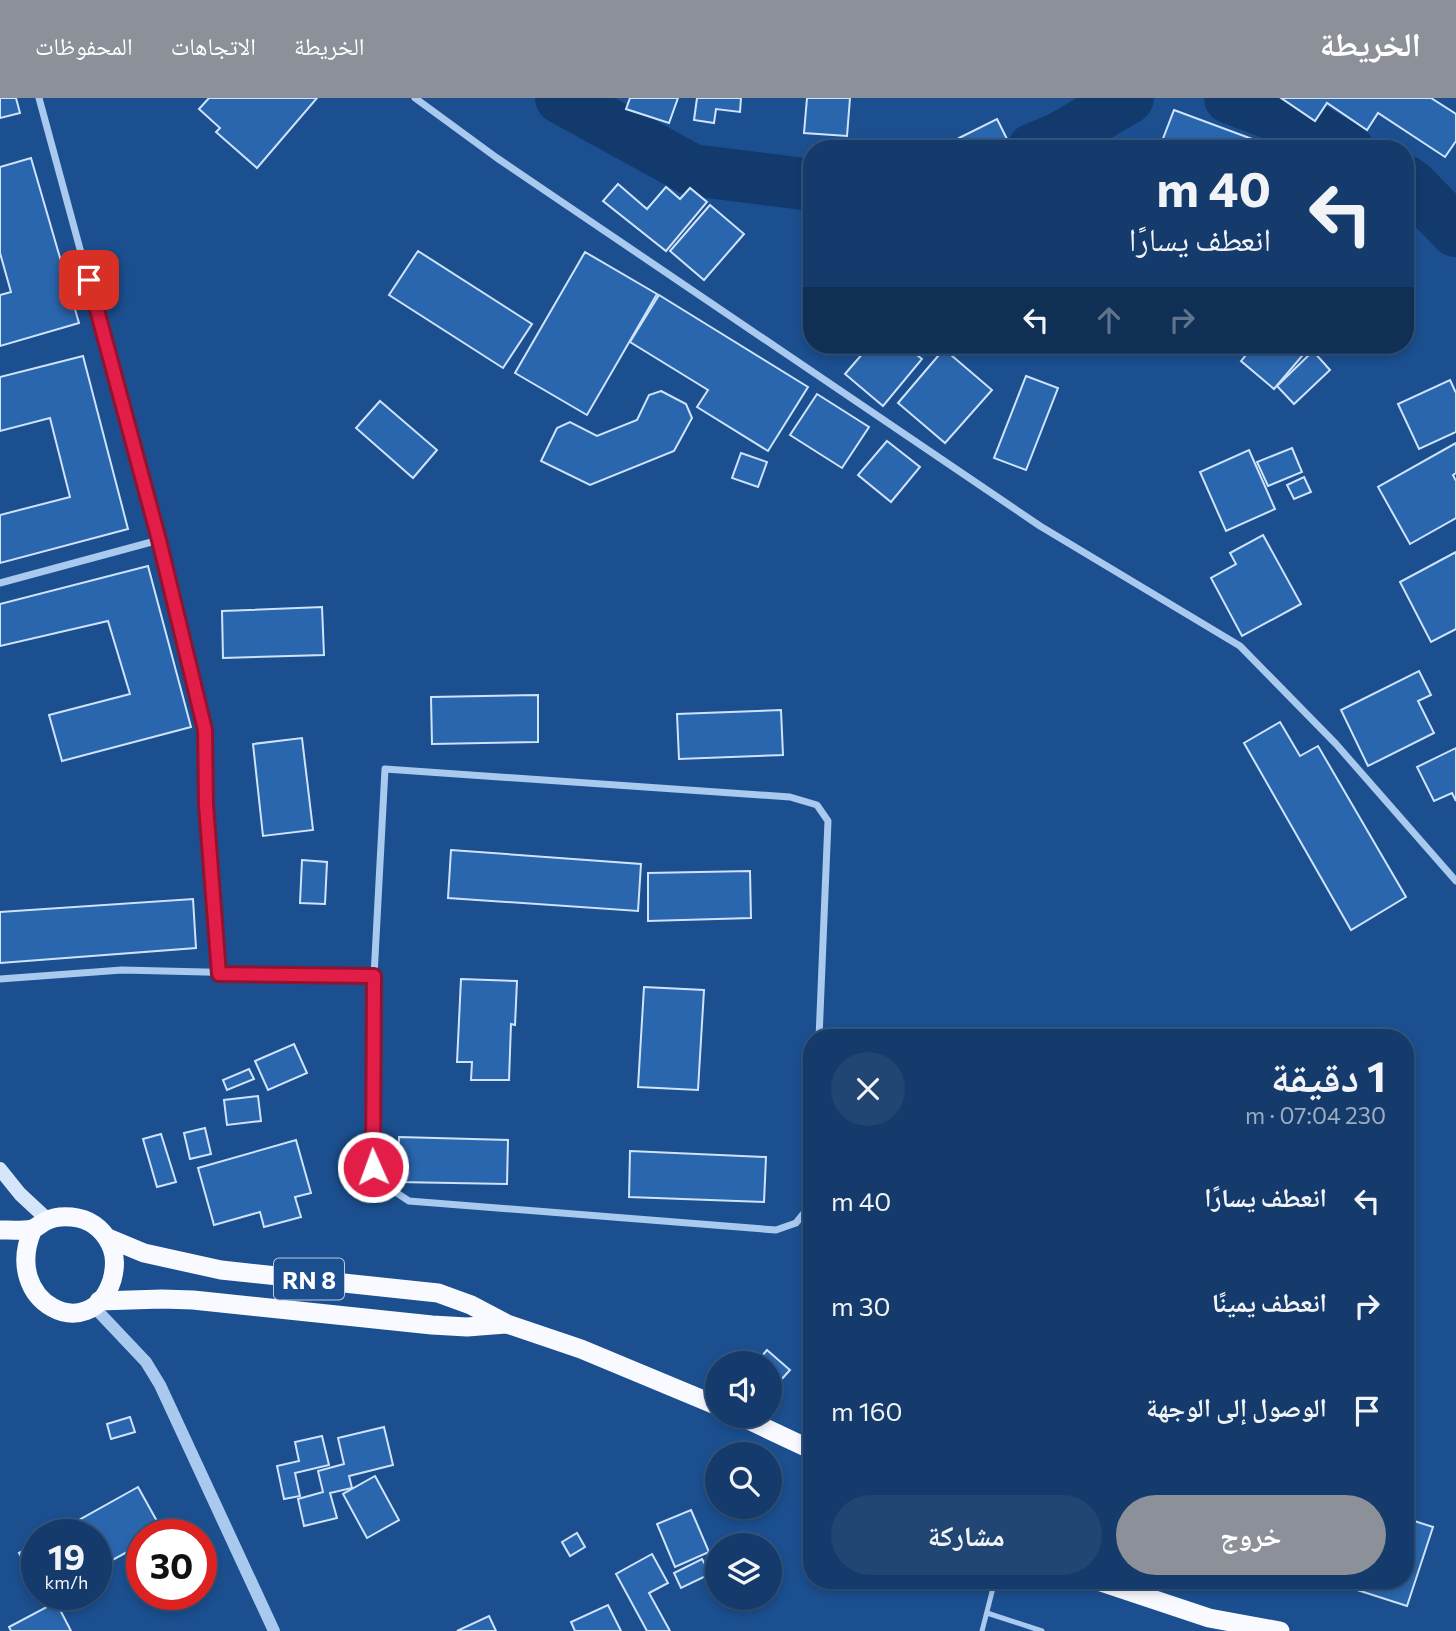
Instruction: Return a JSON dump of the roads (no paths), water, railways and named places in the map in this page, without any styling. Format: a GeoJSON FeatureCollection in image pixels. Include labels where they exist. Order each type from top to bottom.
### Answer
{"type":"FeatureCollection","features":[{"type":"Feature","properties":{"kind":"highway"},"geometry":{"type":"LineString","coordinates":[[0,1230],[41,1224],[64,1216],[81,1218],[96,1226],[108,1238],[114,1254],[115,1271],[110,1287],[96,1303],[76,1312],[58,1313],[41,1307],[15,1277],[23,1244],[41,1224]]}},
{"type":"Feature","properties":{"kind":"highway","name":"RN 8"},"geometry":{"type":"LineString","coordinates":[[108,1238],[144,1253],[221,1270],[438,1293],[471,1305],[507,1324],[581,1349],[705,1401]]}},
{"type":"Feature","properties":{"kind":"highway","name":"RN 8"},"geometry":{"type":"LineString","coordinates":[[96,1303],[131,1299],[193,1300],[467,1327],[507,1324]]}},
{"type":"Feature","properties":{"kind":"highway"},"geometry":{"type":"LineString","coordinates":[[765,1428],[803,1446]]}},
{"type":"Feature","properties":{"kind":"highway"},"geometry":{"type":"LineString","coordinates":[[1122,1589],[1209,1618],[1276,1631]]}},
{"type":"Feature","properties":{"kind":"main road"},"geometry":{"type":"LineString","coordinates":[[0,1169],[41,1224]]}},
{"type":"Feature","properties":{"kind":"street"},"geometry":{"type":"LineString","coordinates":[[39,98],[159,540],[205,730],[206,805],[219,974]]}},
{"type":"Feature","properties":{"kind":"street"},"geometry":{"type":"LineString","coordinates":[[415,98],[520,173],[1040,526],[1240,646],[1336,744],[1456,881]]}},
{"type":"Feature","properties":{"kind":"street"},"geometry":{"type":"LineString","coordinates":[[0,583],[159,540]]}},
{"type":"Feature","properties":{"kind":"street"},"geometry":{"type":"LineString","coordinates":[[803,1214],[796,1223],[776,1230],[409,1201],[385,1186],[373,1167],[374,976],[384,769],[790,797],[817,805],[828,821],[819,1029]]}},
{"type":"Feature","properties":{"kind":"street"},"geometry":{"type":"LineString","coordinates":[[0,979],[122,970],[374,976]]}},
{"type":"Feature","properties":{"kind":"street"},"geometry":{"type":"LineString","coordinates":[[96,1303],[146,1362],[160,1385],[274,1631]]}},
{"type":"Feature","properties":{"kind":"lane"},"geometry":{"type":"LineString","coordinates":[[982,1631],[993,1589]]}},
{"type":"Feature","properties":{"kind":"lane"},"geometry":{"type":"LineString","coordinates":[[987,1613],[1042,1631]]}},
{"type":"Feature","properties":{"kind":"waterway"},"geometry":{"type":"LineString","coordinates":[[561,98],[692,170],[803,184]]}},
{"type":"Feature","properties":{"kind":"waterway"},"geometry":{"type":"LineString","coordinates":[[1055,140],[1128,98]]}},
{"type":"Feature","properties":{"kind":"waterway"},"geometry":{"type":"LineString","coordinates":[[1230,98],[1317,131],[1332,140]]}},
{"type":"Feature","properties":{"kind":"waterway"},"geometry":{"type":"LineString","coordinates":[[1414,188],[1456,231]]}}]}
